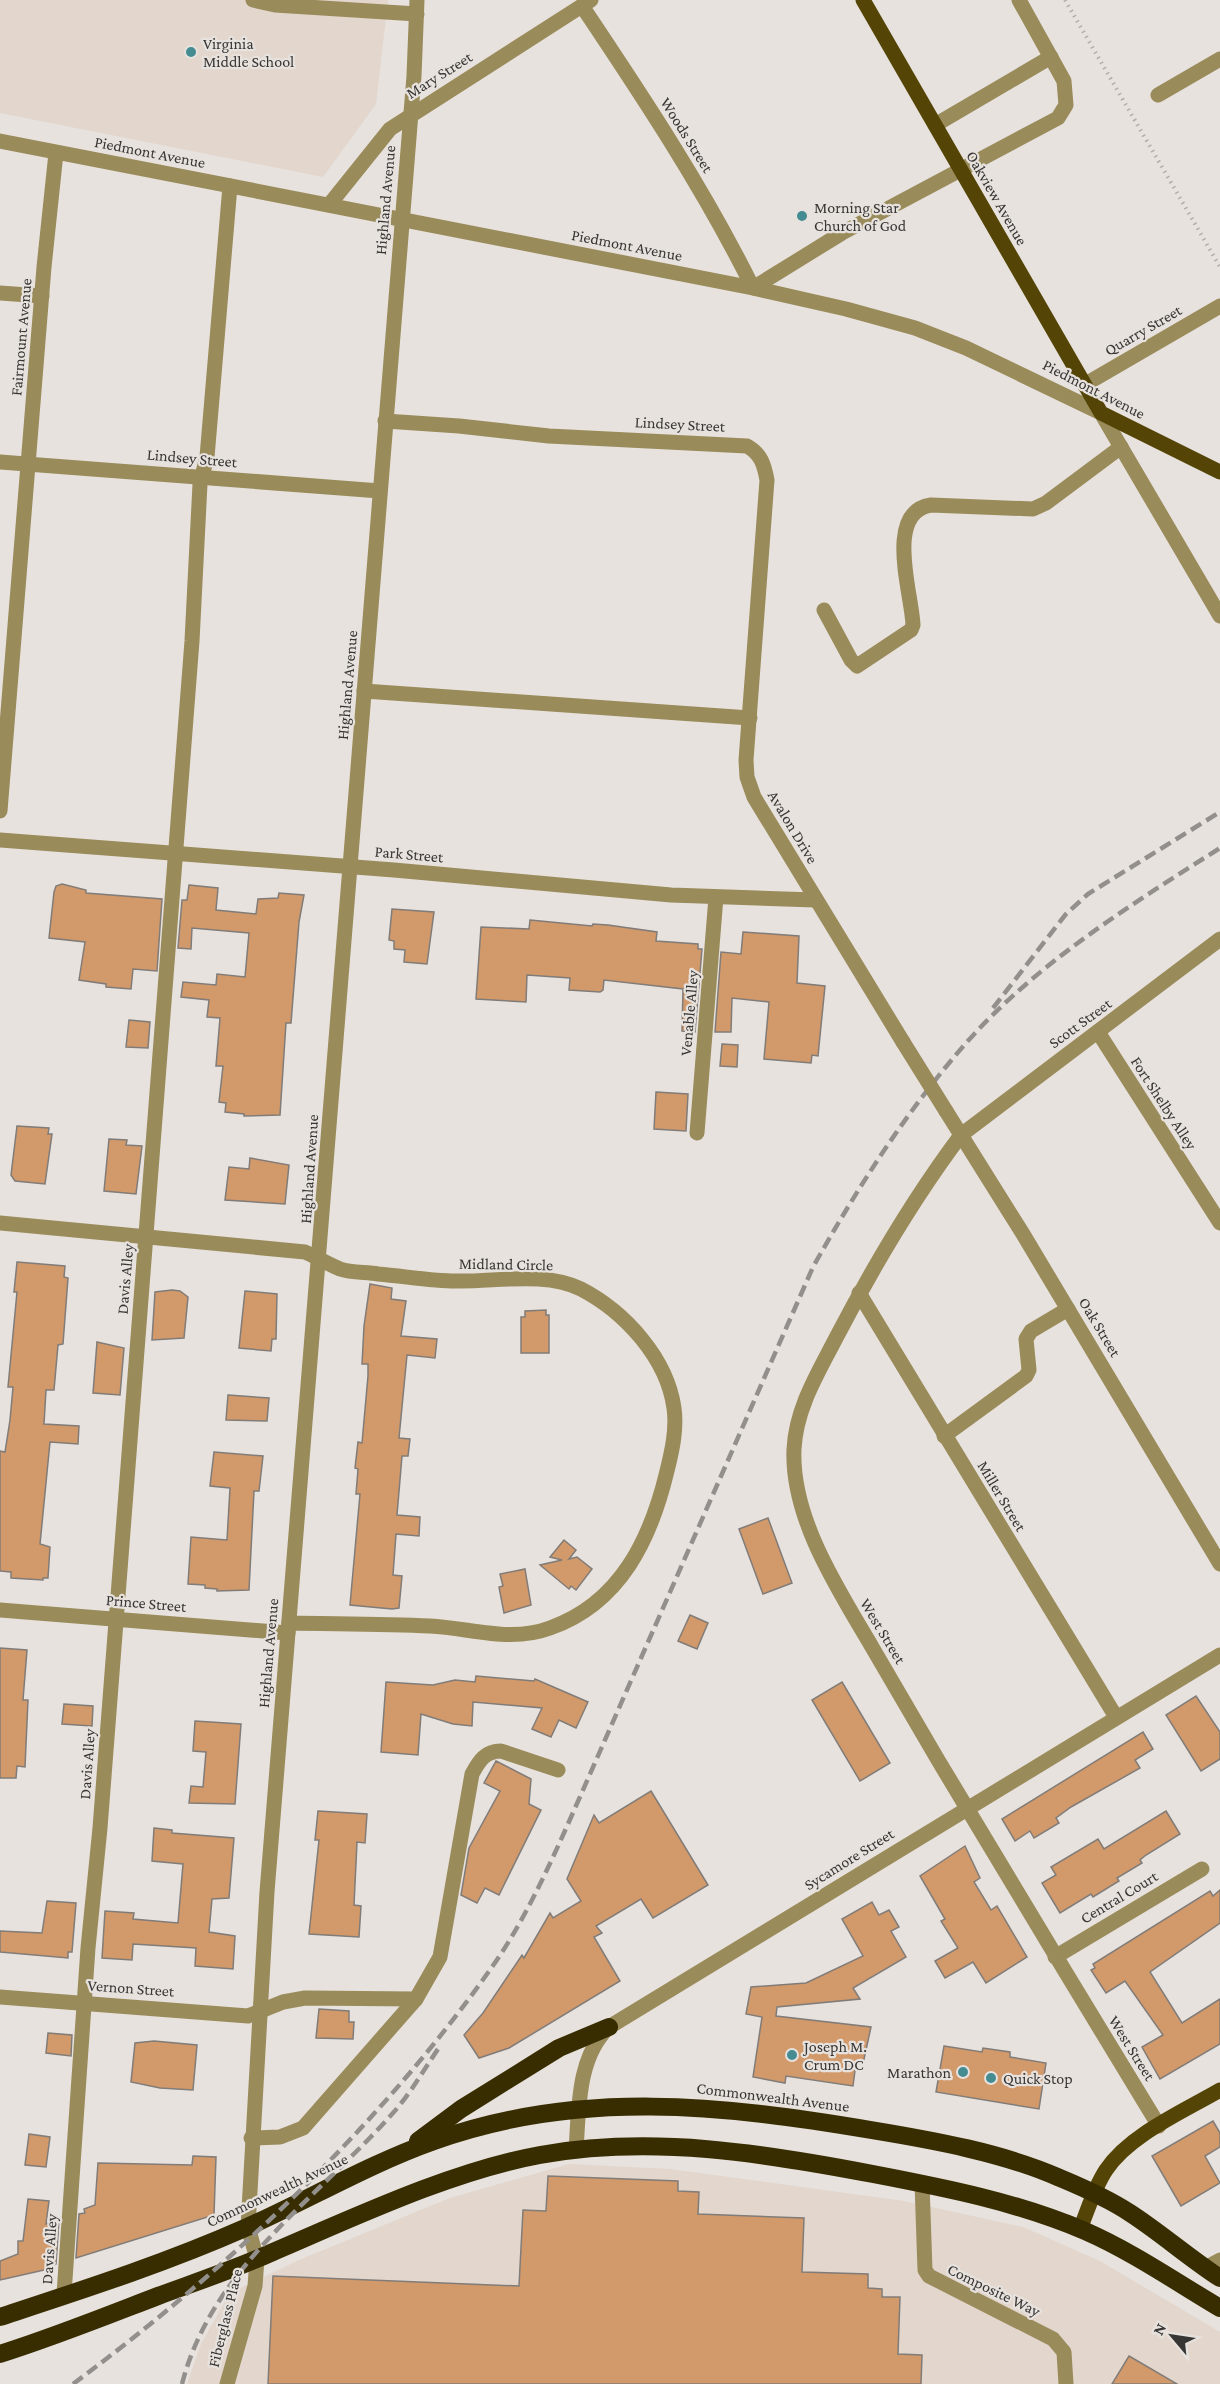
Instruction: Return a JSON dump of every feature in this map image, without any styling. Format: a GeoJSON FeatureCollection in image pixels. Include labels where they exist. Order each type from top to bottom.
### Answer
{"type":"FeatureCollection","features":[{"type":"Feature","properties":{"kind":"highway"},"geometry":{"type":"LineString","coordinates":[[397,2157],[461,2109],[559,2048],[609,2027]]}},
{"type":"Feature","properties":{"kind":"highway","name":"Commonwealth Avenue"},"geometry":{"type":"LineString","coordinates":[[0,2317],[167,2260],[248,2227],[296,2202],[433,2141],[487,2125],[579,2109],[652,2105],[718,2108],[784,2115],[921,2138],[976,2151],[1058,2176],[1130,2212],[1215,2268]]}},
{"type":"Feature","properties":{"kind":"highway"},"geometry":{"type":"LineString","coordinates":[[0,2354],[257,2259],[392,2202],[464,2176],[538,2155],[656,2145],[710,2149],[823,2165],[980,2195],[1080,2229],[1125,2251],[1220,2308]]}},
{"type":"Feature","properties":{"kind":"main road","name":"Oakview Avenue"},"geometry":{"type":"LineString","coordinates":[[863,0],[1101,413]]}},
{"type":"Feature","properties":{"kind":"main road","name":"Piedmont Avenue"},"geometry":{"type":"LineString","coordinates":[[1101,413],[1220,472]]}},
{"type":"Feature","properties":{"kind":"main road"},"geometry":{"type":"LineString","coordinates":[[1080,2229],[1105,2172],[1118,2155],[1159,2126],[1218,2097]]}},
{"type":"Feature","properties":{"kind":"street"},"geometry":{"type":"LineString","coordinates":[[253,0],[275,5],[417,7]]}},
{"type":"Feature","properties":{"kind":"street"},"geometry":{"type":"LineString","coordinates":[[753,288],[843,233],[1058,118],[1066,105],[1064,81],[1018,0]]}},
{"type":"Feature","properties":{"kind":"street","name":"Mary Street"},"geometry":{"type":"LineString","coordinates":[[329,205],[390,129],[410,114],[586,3]]}},
{"type":"Feature","properties":{"kind":"street","name":"Woods Street"},"geometry":{"type":"LineString","coordinates":[[586,3],[731,244],[753,288]]}},
{"type":"Feature","properties":{"kind":"street","name":"Highland Avenue"},"geometry":{"type":"LineString","coordinates":[[248,2227],[251,2138],[288,1628],[320,1258],[417,7]]}},
{"type":"Feature","properties":{"kind":"street"},"geometry":{"type":"LineString","coordinates":[[935,125],[1051,57]]}},
{"type":"Feature","properties":{"kind":"street"},"geometry":{"type":"LineString","coordinates":[[1158,95],[1220,59]]}},
{"type":"Feature","properties":{"kind":"street","name":"Piedmont Avenue"},"geometry":{"type":"LineString","coordinates":[[0,141],[753,288],[846,309],[915,328],[966,348],[1101,413]]}},
{"type":"Feature","properties":{"kind":"street","name":"Fairmount Avenue"},"geometry":{"type":"LineString","coordinates":[[0,811],[7,645],[28,464],[56,153]]}},
{"type":"Feature","properties":{"kind":"street","name":"Davis Alley"},"geometry":{"type":"LineString","coordinates":[[64,2294],[192,641],[201,477],[207,457],[230,186]]}},
{"type":"Feature","properties":{"kind":"street"},"geometry":{"type":"LineString","coordinates":[[0,293],[42,296]]}},
{"type":"Feature","properties":{"kind":"street","name":"Quarry Street"},"geometry":{"type":"LineString","coordinates":[[1084,385],[1220,306]]}},
{"type":"Feature","properties":{"kind":"street"},"geometry":{"type":"LineString","coordinates":[[1101,413],[1220,616]]}},
{"type":"Feature","properties":{"kind":"street","name":"Lindsey Street"},"geometry":{"type":"LineString","coordinates":[[385,421],[549,436],[747,446],[757,452]]}},
{"type":"Feature","properties":{"kind":"street"},"geometry":{"type":"LineString","coordinates":[[824,610],[851,660],[857,666],[911,630],[914,625],[903,561],[904,543],[913,513],[921,507],[931,506],[1033,509],[1046,503],[1121,447]]}},
{"type":"Feature","properties":{"kind":"street","name":"Avalon Drive"},"geometry":{"type":"LineString","coordinates":[[757,452],[764,464],[767,480],[746,760],[747,777],[754,797],[815,900],[946,1111]]}},
{"type":"Feature","properties":{"kind":"street","name":"Lindsey Street"},"geometry":{"type":"LineString","coordinates":[[0,462],[380,490]]}},
{"type":"Feature","properties":{"kind":"street"},"geometry":{"type":"LineString","coordinates":[[364,691],[750,718]]}},
{"type":"Feature","properties":{"kind":"street","name":"Park Street"},"geometry":{"type":"LineString","coordinates":[[0,840],[671,895],[815,900]]}},
{"type":"Feature","properties":{"kind":"street","name":"Venable Alley"},"geometry":{"type":"LineString","coordinates":[[697,1133],[716,897]]}},
{"type":"Feature","properties":{"kind":"street","name":"Scott Street"},"geometry":{"type":"LineString","coordinates":[[962,1135],[1220,939]]}},
{"type":"Feature","properties":{"kind":"street","name":"Fort Shelby Alley"},"geometry":{"type":"LineString","coordinates":[[1098,1032],[1220,1223]]}},
{"type":"Feature","properties":{"kind":"street","name":"Oak Street"},"geometry":{"type":"LineString","coordinates":[[946,1111],[1068,1309],[1220,1564]]}},
{"type":"Feature","properties":{"kind":"street","name":"West Street"},"geometry":{"type":"LineString","coordinates":[[962,1135],[928,1180],[859,1293],[808,1393],[800,1416],[794,1446],[794,1475],[798,1497],[837,1588],[1055,1957],[1159,2126]]}},
{"type":"Feature","properties":{"kind":"street","name":"Midland Circle"},"geometry":{"type":"LineString","coordinates":[[0,1223],[304,1252],[345,1270],[453,1281],[547,1280],[581,1289],[609,1307],[634,1329],[651,1351],[669,1386],[674,1409],[675,1432],[659,1505],[645,1542],[627,1570],[602,1596],[553,1627],[533,1634],[509,1636],[432,1626],[288,1628]]}},
{"type":"Feature","properties":{"kind":"street","name":"Miller Street"},"geometry":{"type":"LineString","coordinates":[[859,1293],[1116,1717]]}},
{"type":"Feature","properties":{"kind":"street"},"geometry":{"type":"LineString","coordinates":[[944,1436],[1026,1376],[1029,1370],[1026,1339],[1031,1331],[1068,1309]]}},
{"type":"Feature","properties":{"kind":"street","name":"Prince Street"},"geometry":{"type":"LineString","coordinates":[[0,1610],[288,1628]]}},
{"type":"Feature","properties":{"kind":"street","name":"Sycamore Street"},"geometry":{"type":"LineString","coordinates":[[576,2150],[579,2109],[591,2050],[597,2039],[609,2027],[966,1807],[1220,1655]]}},
{"type":"Feature","properties":{"kind":"street"},"geometry":{"type":"LineString","coordinates":[[251,2138],[280,2137],[303,2128],[416,1999],[440,1957],[472,1774],[479,1762],[494,1751],[501,1751],[558,1770]]}},
{"type":"Feature","properties":{"kind":"street","name":"Central Court"},"geometry":{"type":"LineString","coordinates":[[1055,1957],[1202,1869]]}},
{"type":"Feature","properties":{"kind":"street","name":"Vernon Street"},"geometry":{"type":"LineString","coordinates":[[0,1997],[248,2016],[260,2013]]}},
{"type":"Feature","properties":{"kind":"street"},"geometry":{"type":"LineString","coordinates":[[260,2013],[282,2002],[305,1998],[416,1999]]}},
{"type":"Feature","properties":{"kind":"street","name":"Composite Way"},"geometry":{"type":"LineString","coordinates":[[922,2183],[925,2270],[929,2276],[1053,2340],[1064,2352],[1065,2384]]}},
{"type":"Feature","properties":{"kind":"street","name":"Fiberglass Place"},"geometry":{"type":"LineString","coordinates":[[227,2384],[255,2286],[257,2259],[248,2227]]}},
{"type":"Feature","properties":{"kind":"path"},"geometry":{"type":"LineString","coordinates":[[1065,0],[1220,267]]}},
{"type":"Feature","properties":{"kind":"shaded area","name":"Virginia Middle School"},"geometry":{"type":"Polygon","coordinates":[[[0,0],[388,0],[376,104],[323,177],[0,113],[0,0]]]}},
{"type":"Feature","properties":{"kind":"shaded area"},"geometry":{"type":"Polygon","coordinates":[[[569,2164],[670,2169],[904,2201],[1023,2227],[1100,2261],[1220,2332],[1220,2384],[187,2384],[201,2344],[224,2303],[236,2290],[299,2260],[450,2198],[569,2164]]]}},
{"type":"Feature","properties":{"kind":"building"},"geometry":{"type":"Polygon","coordinates":[[[62,884],[86,890],[86,893],[162,899],[157,971],[133,969],[131,989],[106,987],[106,984],[79,980],[85,942],[49,938],[54,892],[56,886],[62,884]]]}},
{"type":"Feature","properties":{"kind":"building"},"geometry":{"type":"Polygon","coordinates":[[[189,885],[218,888],[216,910],[256,914],[258,899],[278,898],[279,893],[304,895],[299,922],[291,1023],[286,1023],[280,1115],[244,1116],[244,1114],[225,1112],[226,1103],[219,1102],[223,1066],[216,1066],[220,1018],[207,1017],[209,1000],[181,997],[183,982],[216,985],[217,974],[245,977],[249,933],[192,928],[191,949],[178,948],[182,900],[187,900],[189,885]]]}},
{"type":"Feature","properties":{"kind":"building"},"geometry":{"type":"Polygon","coordinates":[[[392,909],[434,912],[427,964],[404,962],[405,950],[394,949],[394,941],[389,940],[392,909]]]}},
{"type":"Feature","properties":{"kind":"building"},"geometry":{"type":"Polygon","coordinates":[[[530,920],[592,926],[593,924],[608,925],[657,932],[656,941],[698,944],[698,949],[702,949],[695,1032],[682,1031],[683,989],[604,980],[603,990],[600,992],[569,990],[570,978],[527,975],[526,1002],[476,999],[481,927],[529,929],[530,920]]]}},
{"type":"Feature","properties":{"kind":"building"},"geometry":{"type":"Polygon","coordinates":[[[743,932],[799,936],[797,983],[825,986],[818,1056],[812,1055],[811,1063],[764,1059],[769,1002],[732,998],[731,1032],[715,1032],[721,952],[741,954],[743,932]]]}},
{"type":"Feature","properties":{"kind":"building"},"geometry":{"type":"Polygon","coordinates":[[[129,1020],[150,1022],[148,1048],[126,1047],[129,1020]]]}},
{"type":"Feature","properties":{"kind":"building"},"geometry":{"type":"Polygon","coordinates":[[[722,1044],[738,1045],[737,1067],[720,1066],[722,1044]]]}},
{"type":"Feature","properties":{"kind":"building"},"geometry":{"type":"Polygon","coordinates":[[[656,1092],[688,1094],[686,1131],[654,1129],[656,1092]]]}},
{"type":"Feature","properties":{"kind":"building"},"geometry":{"type":"Polygon","coordinates":[[[17,1126],[49,1128],[48,1134],[52,1134],[45,1184],[15,1181],[11,1175],[17,1126]]]}},
{"type":"Feature","properties":{"kind":"building"},"geometry":{"type":"Polygon","coordinates":[[[109,1139],[127,1140],[126,1145],[142,1146],[136,1194],[104,1191],[109,1139]]]}},
{"type":"Feature","properties":{"kind":"building"},"geometry":{"type":"Polygon","coordinates":[[[250,1158],[289,1165],[285,1204],[225,1200],[229,1167],[249,1169],[250,1158]]]}},
{"type":"Feature","properties":{"kind":"building"},"geometry":{"type":"Polygon","coordinates":[[[17,1262],[65,1266],[64,1277],[68,1278],[63,1344],[58,1345],[54,1390],[46,1390],[44,1424],[79,1426],[78,1444],[50,1442],[40,1544],[50,1547],[48,1578],[43,1578],[43,1580],[11,1578],[11,1572],[0,1571],[0,1451],[5,1452],[13,1387],[8,1387],[17,1292],[14,1292],[17,1262]]]}},
{"type":"Feature","properties":{"kind":"building"},"geometry":{"type":"Polygon","coordinates":[[[370,1284],[392,1288],[391,1299],[406,1301],[401,1336],[437,1339],[435,1358],[407,1355],[399,1438],[410,1439],[408,1456],[402,1456],[397,1515],[420,1517],[419,1536],[396,1534],[393,1575],[402,1576],[399,1608],[392,1609],[350,1605],[360,1494],[356,1494],[358,1469],[355,1468],[358,1442],[362,1443],[368,1376],[368,1364],[362,1364],[370,1284]]]}},
{"type":"Feature","properties":{"kind":"building"},"geometry":{"type":"Polygon","coordinates":[[[180,1291],[188,1297],[184,1338],[152,1340],[155,1292],[180,1291]]]}},
{"type":"Feature","properties":{"kind":"building"},"geometry":{"type":"Polygon","coordinates":[[[245,1291],[277,1294],[276,1339],[272,1339],[271,1351],[239,1348],[245,1291]]]}},
{"type":"Feature","properties":{"kind":"building"},"geometry":{"type":"Polygon","coordinates":[[[546,1310],[546,1315],[549,1315],[549,1353],[521,1353],[521,1317],[525,1317],[525,1311],[546,1310]]]}},
{"type":"Feature","properties":{"kind":"building"},"geometry":{"type":"Polygon","coordinates":[[[97,1342],[124,1348],[120,1395],[93,1393],[97,1342]]]}},
{"type":"Feature","properties":{"kind":"building"},"geometry":{"type":"Polygon","coordinates":[[[228,1395],[269,1398],[267,1421],[226,1420],[228,1395]]]}},
{"type":"Feature","properties":{"kind":"building"},"geometry":{"type":"Polygon","coordinates":[[[214,1452],[263,1456],[259,1491],[254,1491],[249,1590],[217,1591],[217,1589],[205,1588],[205,1585],[188,1584],[191,1537],[227,1540],[230,1488],[210,1486],[214,1452]]]}},
{"type":"Feature","properties":{"kind":"building"},"geometry":{"type":"Polygon","coordinates":[[[768,1518],[792,1583],[763,1594],[739,1529],[768,1518]]]}},
{"type":"Feature","properties":{"kind":"building"},"geometry":{"type":"Polygon","coordinates":[[[564,1540],[576,1550],[569,1559],[577,1557],[592,1569],[576,1590],[571,1586],[569,1589],[540,1565],[562,1560],[550,1557],[564,1540]]]}},
{"type":"Feature","properties":{"kind":"building"},"geometry":{"type":"Polygon","coordinates":[[[525,1569],[531,1605],[504,1613],[499,1587],[503,1586],[500,1574],[525,1569]]]}},
{"type":"Feature","properties":{"kind":"building"},"geometry":{"type":"Polygon","coordinates":[[[690,1615],[708,1623],[697,1649],[678,1641],[690,1615]]]}},
{"type":"Feature","properties":{"kind":"building"},"geometry":{"type":"Polygon","coordinates":[[[0,1648],[27,1650],[23,1700],[28,1700],[25,1767],[17,1766],[16,1778],[0,1778],[0,1648]]]}},
{"type":"Feature","properties":{"kind":"building"},"geometry":{"type":"Polygon","coordinates":[[[476,1676],[534,1681],[535,1679],[588,1702],[576,1728],[559,1720],[551,1737],[532,1729],[542,1708],[473,1702],[472,1726],[453,1724],[421,1714],[418,1755],[381,1752],[386,1682],[433,1685],[455,1680],[475,1682],[476,1676]]]}},
{"type":"Feature","properties":{"kind":"building"},"geometry":{"type":"Polygon","coordinates":[[[842,1682],[890,1763],[860,1781],[812,1700],[842,1682]]]}},
{"type":"Feature","properties":{"kind":"building"},"geometry":{"type":"Polygon","coordinates":[[[1196,1696],[1220,1732],[1220,1759],[1201,1771],[1166,1715],[1196,1696]]]}},
{"type":"Feature","properties":{"kind":"building"},"geometry":{"type":"Polygon","coordinates":[[[64,1704],[93,1706],[92,1726],[62,1724],[64,1704]]]}},
{"type":"Feature","properties":{"kind":"building"},"geometry":{"type":"Polygon","coordinates":[[[195,1721],[241,1724],[235,1804],[189,1803],[191,1786],[203,1787],[206,1752],[193,1751],[195,1721]]]}},
{"type":"Feature","properties":{"kind":"building"},"geometry":{"type":"Polygon","coordinates":[[[1143,1732],[1153,1749],[1135,1760],[1140,1768],[1071,1807],[1056,1818],[1059,1823],[1034,1838],[1030,1831],[1015,1841],[1002,1819],[1143,1732]]]}},
{"type":"Feature","properties":{"kind":"building"},"geometry":{"type":"Polygon","coordinates":[[[496,1761],[531,1779],[529,1804],[541,1810],[499,1895],[485,1888],[477,1903],[461,1895],[469,1848],[500,1791],[484,1783],[496,1761]]]}},
{"type":"Feature","properties":{"kind":"building"},"geometry":{"type":"Polygon","coordinates":[[[651,1791],[708,1885],[653,1918],[641,1899],[596,1926],[602,1933],[594,1937],[620,1981],[509,2048],[479,2058],[464,2035],[483,2013],[522,1955],[524,1958],[550,1913],[553,1918],[581,1901],[567,1879],[594,1815],[599,1823],[651,1791]]]}},
{"type":"Feature","properties":{"kind":"building"},"geometry":{"type":"Polygon","coordinates":[[[318,1811],[367,1814],[365,1843],[357,1842],[354,1905],[361,1906],[359,1937],[309,1934],[319,1840],[315,1840],[318,1811]]]}},
{"type":"Feature","properties":{"kind":"building"},"geometry":{"type":"Polygon","coordinates":[[[1166,1811],[1180,1834],[1146,1855],[1140,1860],[1142,1863],[1117,1878],[1119,1881],[1093,1897],[1091,1894],[1060,1913],[1042,1883],[1056,1875],[1051,1867],[1098,1839],[1104,1849],[1166,1811]]]}},
{"type":"Feature","properties":{"kind":"building"},"geometry":{"type":"Polygon","coordinates":[[[154,1828],[172,1830],[172,1833],[234,1838],[229,1898],[212,1899],[209,1932],[235,1936],[233,1969],[195,1966],[196,1948],[133,1944],[132,1960],[102,1958],[105,1911],[134,1913],[133,1919],[178,1923],[183,1864],[152,1861],[154,1828]]]}},
{"type":"Feature","properties":{"kind":"building"},"geometry":{"type":"Polygon","coordinates":[[[965,1846],[980,1878],[974,1882],[991,1910],[997,1906],[1027,1957],[986,1983],[973,1962],[945,1978],[935,1961],[958,1948],[941,1921],[945,1919],[920,1876],[965,1846]]]}},
{"type":"Feature","properties":{"kind":"building"},"geometry":{"type":"Polygon","coordinates":[[[1220,1890],[1220,1923],[1150,1972],[1182,2023],[1220,1999],[1220,2044],[1160,2079],[1142,2047],[1163,2035],[1125,1981],[1106,1993],[1091,1970],[1095,1968],[1093,1964],[1210,1891],[1213,1896],[1220,1890]]]}},
{"type":"Feature","properties":{"kind":"building"},"geometry":{"type":"Polygon","coordinates":[[[47,1901],[76,1903],[72,1952],[68,1952],[68,1958],[0,1952],[0,1931],[42,1933],[47,1901]]]}},
{"type":"Feature","properties":{"kind":"building"},"geometry":{"type":"Polygon","coordinates":[[[872,1902],[879,1915],[889,1910],[899,1927],[891,1931],[906,1957],[853,1988],[860,1999],[777,2007],[776,2016],[871,2027],[863,2064],[856,2063],[853,2086],[786,2076],[785,2083],[753,2077],[762,2017],[746,2014],[751,1987],[806,1983],[863,1956],[842,1919],[872,1902]]]}},
{"type":"Feature","properties":{"kind":"building"},"geometry":{"type":"Polygon","coordinates":[[[319,2009],[349,2011],[349,2022],[354,2022],[353,2039],[316,2038],[319,2009]]]}},
{"type":"Feature","properties":{"kind":"building"},"geometry":{"type":"Polygon","coordinates":[[[48,2033],[72,2035],[71,2056],[46,2053],[48,2033]]]}},
{"type":"Feature","properties":{"kind":"building"},"geometry":{"type":"Polygon","coordinates":[[[154,2041],[197,2045],[193,2090],[160,2088],[131,2082],[135,2043],[154,2041]]]}},
{"type":"Feature","properties":{"kind":"building"},"geometry":{"type":"Polygon","coordinates":[[[944,2046],[982,2052],[983,2048],[1010,2052],[1010,2057],[1046,2063],[1039,2109],[936,2092],[944,2046]]]}},
{"type":"Feature","properties":{"kind":"building"},"geometry":{"type":"Polygon","coordinates":[[[1213,2121],[1220,2133],[1220,2147],[1205,2156],[1220,2183],[1181,2206],[1152,2156],[1213,2121]]]}},
{"type":"Feature","properties":{"kind":"building"},"geometry":{"type":"Polygon","coordinates":[[[29,2134],[50,2137],[46,2167],[25,2165],[29,2134]]]}},
{"type":"Feature","properties":{"kind":"building"},"geometry":{"type":"Polygon","coordinates":[[[193,2156],[216,2157],[214,2215],[76,2258],[79,2214],[85,2213],[84,2209],[95,2205],[98,2163],[192,2165],[193,2156]]]}},
{"type":"Feature","properties":{"kind":"building"},"geometry":{"type":"Polygon","coordinates":[[[548,2176],[678,2181],[678,2191],[699,2192],[698,2214],[804,2218],[802,2272],[868,2274],[868,2288],[882,2289],[882,2297],[900,2297],[898,2354],[922,2355],[921,2384],[268,2384],[273,2276],[519,2286],[523,2210],[546,2211],[548,2176]]]}},
{"type":"Feature","properties":{"kind":"building"},"geometry":{"type":"Polygon","coordinates":[[[28,2199],[49,2201],[46,2224],[59,2220],[56,2264],[52,2266],[53,2268],[0,2280],[0,2261],[18,2254],[18,2241],[23,2241],[28,2199]]]}},
{"type":"Feature","properties":{"kind":"building"},"geometry":{"type":"Polygon","coordinates":[[[1129,2356],[1177,2384],[1112,2384],[1129,2356]]]}},
{"type":"Feature","properties":{"kind":"railway"},"geometry":{"type":"LineString","coordinates":[[993,1008],[1066,914],[1088,894],[1220,812]]}},
{"type":"Feature","properties":{"kind":"railway"},"geometry":{"type":"LineString","coordinates":[[73,2384],[188,2293],[299,2192],[401,2083],[492,1967],[514,1933],[560,1842],[813,1267],[866,1179],[924,1095],[967,1042],[1024,986],[1087,936],[1220,848]]}},
{"type":"Feature","properties":{"kind":"railway"},"geometry":{"type":"LineString","coordinates":[[182,2384],[197,2342],[217,2304],[242,2270],[270,2237],[393,2113],[438,2049]]}},
{"type":"Feature","properties":{"kind":"place","name":"Virginia Middle School"},"geometry":{"type":"Point","coordinates":[191,52]}},
{"type":"Feature","properties":{"kind":"place","name":"Morning Star Church of God"},"geometry":{"type":"Point","coordinates":[802,216]}},
{"type":"Feature","properties":{"kind":"place","name":"Joseph M. Crum DC"},"geometry":{"type":"Point","coordinates":[792,2055]}},
{"type":"Feature","properties":{"kind":"place","name":"Marathon"},"geometry":{"type":"Point","coordinates":[963,2072]}},
{"type":"Feature","properties":{"kind":"place","name":"Quick Stop"},"geometry":{"type":"Point","coordinates":[991,2078]}}]}
